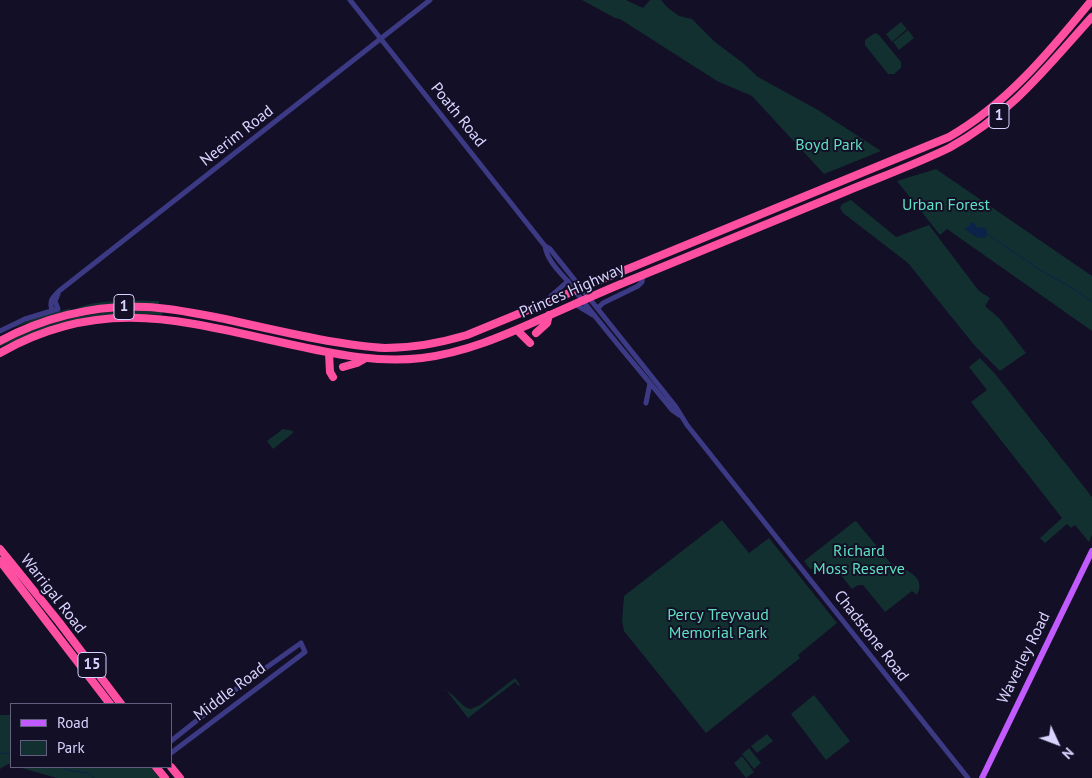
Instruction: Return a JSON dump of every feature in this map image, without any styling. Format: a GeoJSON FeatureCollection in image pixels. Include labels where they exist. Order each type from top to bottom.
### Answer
{"type":"FeatureCollection","features":[{"type":"Feature","properties":{"kind":"highway","name":"Princes Highway"},"geometry":{"type":"LineString","coordinates":[[578,288],[926,147],[955,133],[983,115],[1009,93],[1092,0]]}},
{"type":"Feature","properties":{"kind":"highway","name":"Princes Highway"},"geometry":{"type":"LineString","coordinates":[[0,353],[42,333],[97,320],[125,317],[145,317],[191,323],[364,359],[420,358],[471,347],[517,330],[574,304],[961,142],[1010,106],[1092,17]]}},
{"type":"Feature","properties":{"kind":"highway","name":"1"},"geometry":{"type":"LineString","coordinates":[[547,303],[578,288]]}},
{"type":"Feature","properties":{"kind":"highway","name":"Princes Highway"},"geometry":{"type":"LineString","coordinates":[[0,341],[30,327],[67,315],[117,308],[166,309],[343,344],[386,348],[428,345],[462,336],[547,303]]}},
{"type":"Feature","properties":{"kind":"highway"},"geometry":{"type":"LineString","coordinates":[[67,315],[78,305]]}},
{"type":"Feature","properties":{"kind":"highway"},"geometry":{"type":"LineString","coordinates":[[166,309],[169,314],[184,317],[191,323]]}},
{"type":"Feature","properties":{"kind":"highway"},"geometry":{"type":"LineString","coordinates":[[536,333],[547,323],[549,315]]}},
{"type":"Feature","properties":{"kind":"highway"},"geometry":{"type":"LineString","coordinates":[[517,330],[530,343]]}},
{"type":"Feature","properties":{"kind":"highway"},"geometry":{"type":"LineString","coordinates":[[380,340],[386,348]]}},
{"type":"Feature","properties":{"kind":"highway"},"geometry":{"type":"LineString","coordinates":[[329,353],[330,372],[333,377]]}},
{"type":"Feature","properties":{"kind":"highway"},"geometry":{"type":"LineString","coordinates":[[343,367],[357,364],[364,359]]}},
{"type":"Feature","properties":{"kind":"highway","name":"Warrigal Road"},"geometry":{"type":"LineString","coordinates":[[0,549],[120,703]]}},
{"type":"Feature","properties":{"kind":"highway","name":"Warrigal Road"},"geometry":{"type":"LineString","coordinates":[[0,561],[109,703]]}},
{"type":"Feature","properties":{"kind":"highway"},"geometry":{"type":"LineString","coordinates":[[157,768],[165,778]]}},
{"type":"Feature","properties":{"kind":"highway"},"geometry":{"type":"LineString","coordinates":[[172,768],[180,778]]}},
{"type":"Feature","properties":{"kind":"main road","name":"Waverley Road"},"geometry":{"type":"LineString","coordinates":[[982,778],[1092,551]]}},
{"type":"Feature","properties":{"kind":"street","name":"Poath Road"},"geometry":{"type":"LineString","coordinates":[[350,0],[545,246],[550,249],[578,288]]}},
{"type":"Feature","properties":{"kind":"street","name":"Neerim Road"},"geometry":{"type":"LineString","coordinates":[[0,331],[26,319],[55,310],[55,302],[59,292],[430,0]]}},
{"type":"Feature","properties":{"kind":"street","name":"Poath Road"},"geometry":{"type":"LineString","coordinates":[[545,246],[546,252],[568,282],[578,288]]}},
{"type":"Feature","properties":{"kind":"street"},"geometry":{"type":"LineString","coordinates":[[598,308],[603,302],[638,286],[642,282],[643,275]]}},
{"type":"Feature","properties":{"kind":"street"},"geometry":{"type":"LineString","coordinates":[[547,303],[551,296],[568,282]]}},
{"type":"Feature","properties":{"kind":"street","name":"Chadstone Road"},"geometry":{"type":"LineString","coordinates":[[578,288],[596,317],[672,410],[680,416]]}},
{"type":"Feature","properties":{"kind":"street","name":"Chadstone Road"},"geometry":{"type":"LineString","coordinates":[[586,299],[598,308],[676,407],[680,416],[968,778]]}},
{"type":"Feature","properties":{"kind":"street"},"geometry":{"type":"LineString","coordinates":[[574,304],[596,317]]}},
{"type":"Feature","properties":{"kind":"street"},"geometry":{"type":"LineString","coordinates":[[646,403],[650,383]]}},
{"type":"Feature","properties":{"kind":"street","name":"Middle Road"},"geometry":{"type":"LineString","coordinates":[[172,740],[239,687],[301,643],[302,654],[172,752]]}},
{"type":"Feature","properties":{"kind":"street"},"geometry":{"type":"LineString","coordinates":[[296,647],[302,654]]}},
{"type":"Feature","properties":{"kind":"green space","name":"Boyd Park"},"geometry":{"type":"Polygon","coordinates":[[[582,0],[626,0],[643,8],[650,0],[661,0],[679,16],[692,19],[715,42],[758,77],[818,110],[881,151],[824,174],[752,96],[717,81],[620,19],[582,0]]]}},
{"type":"Feature","properties":{"kind":"green space"},"geometry":{"type":"Polygon","coordinates":[[[901,22],[907,29],[892,42],[886,34],[901,22]]]}},
{"type":"Feature","properties":{"kind":"green space"},"geometry":{"type":"Polygon","coordinates":[[[908,30],[914,38],[899,50],[893,42],[908,30]]]}},
{"type":"Feature","properties":{"kind":"green space"},"geometry":{"type":"Polygon","coordinates":[[[875,33],[879,35],[901,62],[901,68],[894,74],[888,74],[865,45],[865,40],[875,33]]]}},
{"type":"Feature","properties":{"kind":"green space","name":"Urban Forest"},"geometry":{"type":"Polygon","coordinates":[[[936,169],[1092,276],[1092,331],[947,229],[940,235],[897,181],[936,169]]]}},
{"type":"Feature","properties":{"kind":"green space"},"geometry":{"type":"Polygon","coordinates":[[[851,200],[896,237],[929,225],[979,291],[990,298],[985,306],[999,318],[1026,353],[1000,371],[975,346],[908,263],[843,213],[840,208],[842,204],[851,200]]]}},
{"type":"Feature","properties":{"kind":"green space"},"geometry":{"type":"Polygon","coordinates":[[[129,300],[159,301],[159,304],[122,303],[76,309],[93,303],[129,300]]]}},
{"type":"Feature","properties":{"kind":"green space"},"geometry":{"type":"Polygon","coordinates":[[[72,308],[68,311],[15,327],[40,316],[72,308]]]}},
{"type":"Feature","properties":{"kind":"green space"},"geometry":{"type":"Polygon","coordinates":[[[142,310],[162,312],[162,315],[119,315],[79,320],[59,325],[0,347],[0,345],[34,330],[69,319],[87,315],[142,310]]]}},
{"type":"Feature","properties":{"kind":"green space"},"geometry":{"type":"Polygon","coordinates":[[[980,358],[996,375],[1092,497],[1092,535],[1089,542],[1075,525],[1071,528],[1067,524],[1045,543],[1040,538],[1062,518],[971,402],[987,390],[969,367],[980,358]]]}},
{"type":"Feature","properties":{"kind":"green space"},"geometry":{"type":"Polygon","coordinates":[[[283,429],[293,431],[293,433],[273,449],[267,441],[283,429]]]}},
{"type":"Feature","properties":{"kind":"green space","name":"Percy Treyvaud Memorial Park"},"geometry":{"type":"Polygon","coordinates":[[[722,520],[749,553],[769,538],[837,623],[798,655],[800,658],[706,733],[624,631],[622,621],[624,596],[722,520]]]}},
{"type":"Feature","properties":{"kind":"green space","name":"Richard Moss Reserve"},"geometry":{"type":"Polygon","coordinates":[[[855,521],[892,565],[894,564],[909,571],[917,578],[919,588],[917,595],[912,591],[885,612],[863,585],[858,585],[852,589],[833,565],[810,569],[804,561],[855,521]]]}},
{"type":"Feature","properties":{"kind":"green space"},"geometry":{"type":"Polygon","coordinates":[[[515,678],[520,685],[515,682],[468,718],[447,691],[467,708],[471,709],[480,705],[515,678]]]}},
{"type":"Feature","properties":{"kind":"green space"},"geometry":{"type":"Polygon","coordinates":[[[814,695],[850,741],[826,760],[791,714],[814,695]]]}},
{"type":"Feature","properties":{"kind":"green space"},"geometry":{"type":"Polygon","coordinates":[[[0,715],[10,715],[10,765],[0,769],[0,715]]]}},
{"type":"Feature","properties":{"kind":"green space"},"geometry":{"type":"Polygon","coordinates":[[[767,734],[773,741],[757,753],[751,746],[767,734]]]}},
{"type":"Feature","properties":{"kind":"green space"},"geometry":{"type":"Polygon","coordinates":[[[749,748],[761,763],[754,769],[742,754],[749,748]]]}},
{"type":"Feature","properties":{"kind":"green space"},"geometry":{"type":"Polygon","coordinates":[[[742,756],[754,772],[746,778],[734,763],[742,756]]]}},
{"type":"Feature","properties":{"kind":"green space"},"geometry":{"type":"Polygon","coordinates":[[[22,768],[152,768],[159,778],[57,778],[22,768]]]}},
{"type":"Feature","properties":{"kind":"water"},"geometry":{"type":"Polygon","coordinates":[[[971,222],[977,228],[984,227],[987,231],[986,237],[977,237],[964,229],[971,222]]]}},
{"type":"Feature","properties":{"kind":"waterway"},"geometry":{"type":"LineString","coordinates":[[987,234],[1037,268]]}},
{"type":"Feature","properties":{"kind":"waterway"},"geometry":{"type":"LineString","coordinates":[[1038,269],[1076,290],[1092,302]]}},
{"type":"Feature","properties":{"kind":"waterway"},"geometry":{"type":"LineString","coordinates":[[0,753],[10,754]]}},
{"type":"Feature","properties":{"kind":"waterway"},"geometry":{"type":"LineString","coordinates":[[63,768],[87,773],[94,778]]}}]}
